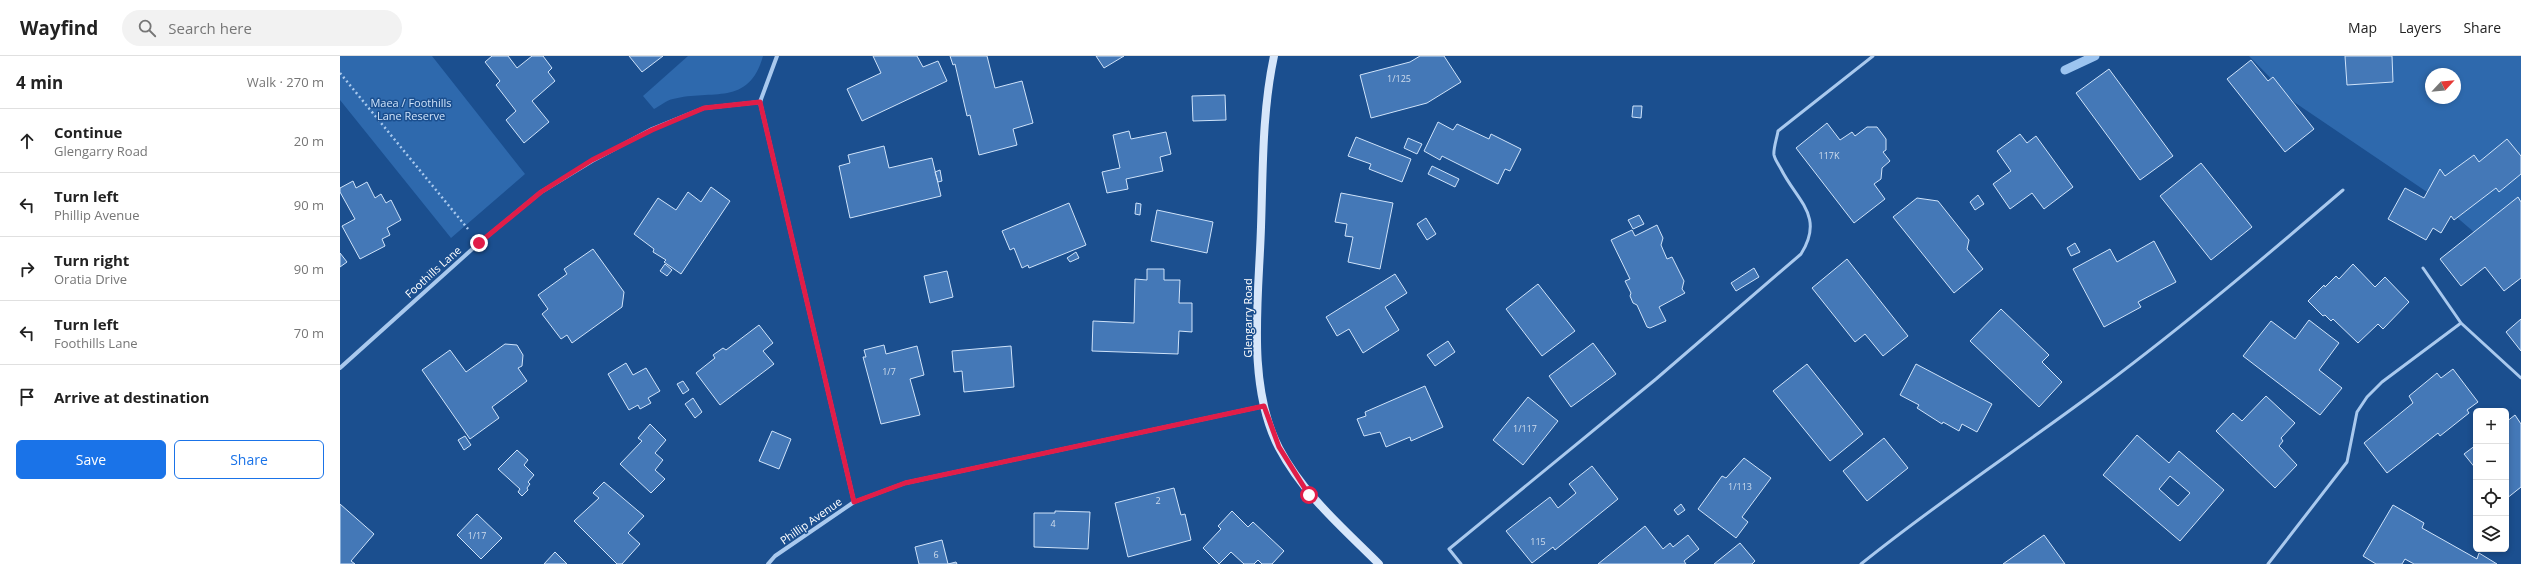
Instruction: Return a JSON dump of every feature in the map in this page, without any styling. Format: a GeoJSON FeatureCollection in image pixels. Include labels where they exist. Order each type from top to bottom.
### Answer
{"type":"FeatureCollection","features":[{"type":"Feature","properties":{"kind":"main road","name":"Glengarry Road"},"geometry":{"type":"LineString","coordinates":[[1274,56],[1268,85],[1263,148],[1258,340],[1264,406],[1279,447],[1309,495],[1379,564]]}},
{"type":"Feature","properties":{"kind":"street"},"geometry":{"type":"LineString","coordinates":[[777,56],[760,102],[854,502]]}},
{"type":"Feature","properties":{"kind":"street","name":"Foothills Lane"},"geometry":{"type":"LineString","coordinates":[[340,368],[479,243],[541,192],[592,160],[660,126],[704,108],[760,102]]}},
{"type":"Feature","properties":{"kind":"street","name":"Phillip Avenue"},"geometry":{"type":"LineString","coordinates":[[768,564],[775,556],[854,502],[905,483],[1264,406]]}},
{"type":"Feature","properties":{"kind":"lane"},"geometry":{"type":"LineString","coordinates":[[1461,564],[1449,549],[1656,379],[1801,254],[1810,235],[1811,221],[1808,208],[1784,176],[1774,155],[1778,131],[1873,56]]}},
{"type":"Feature","properties":{"kind":"lane"},"geometry":{"type":"LineString","coordinates":[[1861,564],[1918,518],[2109,381],[2224,292],[2343,190]]}},
{"type":"Feature","properties":{"kind":"lane"},"geometry":{"type":"LineString","coordinates":[[2423,268],[2461,323],[2521,378]]}},
{"type":"Feature","properties":{"kind":"lane"},"geometry":{"type":"LineString","coordinates":[[2268,564],[2347,462],[2357,412],[2367,397],[2382,382],[2461,323]]}},
{"type":"Feature","properties":{"kind":"path"},"geometry":{"type":"LineString","coordinates":[[340,73],[468,229]]}},
{"type":"Feature","properties":{"kind":"green space","name":"Maea / Foothills Lane Reserve"},"geometry":{"type":"Polygon","coordinates":[[[340,56],[432,56],[525,174],[451,238],[340,100],[340,56]]]}},
{"type":"Feature","properties":{"kind":"green space"},"geometry":{"type":"Polygon","coordinates":[[[688,56],[763,56],[757,72],[749,83],[739,89],[727,93],[687,96],[673,99],[654,109],[643,96],[688,56]]]}},
{"type":"Feature","properties":{"kind":"green space"},"geometry":{"type":"Polygon","coordinates":[[[2249,56],[2521,56],[2521,273],[2430,194],[2294,102],[2249,56]]]}},
{"type":"Feature","properties":{"kind":"building"},"geometry":{"type":"Polygon","coordinates":[[[492,56],[508,56],[517,68],[532,56],[543,56],[552,68],[548,72],[555,81],[532,101],[549,122],[524,143],[506,120],[516,111],[496,85],[500,81],[485,62],[492,56]]]}},
{"type":"Feature","properties":{"kind":"building"},"geometry":{"type":"Polygon","coordinates":[[[629,56],[663,56],[642,72],[629,56]]]}},
{"type":"Feature","properties":{"kind":"building"},"geometry":{"type":"Polygon","coordinates":[[[873,56],[917,56],[923,67],[938,61],[947,81],[862,121],[847,89],[881,73],[873,56]]]}},
{"type":"Feature","properties":{"kind":"building"},"geometry":{"type":"Polygon","coordinates":[[[950,56],[987,56],[995,88],[1022,81],[1033,123],[1013,129],[1017,145],[979,155],[970,115],[967,116],[955,64],[953,65],[950,56]]]}},
{"type":"Feature","properties":{"kind":"building"},"geometry":{"type":"Polygon","coordinates":[[[1096,56],[1124,56],[1104,68],[1096,56]]]}},
{"type":"Feature","properties":{"kind":"building"},"geometry":{"type":"Polygon","coordinates":[[[1420,56],[1444,56],[1461,82],[1427,103],[1371,118],[1360,75],[1410,62],[1420,56]]]}},
{"type":"Feature","properties":{"kind":"building"},"geometry":{"type":"Polygon","coordinates":[[[2345,56],[2392,56],[2393,82],[2347,85],[2345,56]]]}},
{"type":"Feature","properties":{"kind":"building"},"geometry":{"type":"Polygon","coordinates":[[[2251,60],[2268,81],[2273,77],[2314,129],[2285,152],[2227,79],[2251,60]]]}},
{"type":"Feature","properties":{"kind":"building"},"geometry":{"type":"Polygon","coordinates":[[[2109,69],[2173,156],[2140,180],[2076,93],[2109,69]]]}},
{"type":"Feature","properties":{"kind":"building"},"geometry":{"type":"Polygon","coordinates":[[[1225,95],[1226,120],[1193,121],[1192,96],[1225,95]]]}},
{"type":"Feature","properties":{"kind":"building"},"geometry":{"type":"Polygon","coordinates":[[[1633,106],[1642,106],[1641,118],[1632,117],[1633,106]]]}},
{"type":"Feature","properties":{"kind":"building"},"geometry":{"type":"Polygon","coordinates":[[[1438,122],[1453,130],[1457,124],[1489,139],[1491,134],[1521,149],[1510,171],[1505,169],[1498,184],[1442,156],[1440,160],[1424,151],[1438,122]]]}},
{"type":"Feature","properties":{"kind":"building"},"geometry":{"type":"Polygon","coordinates":[[[1827,123],[1840,140],[1852,132],[1855,136],[1867,127],[1877,127],[1886,139],[1886,150],[1883,152],[1890,161],[1882,168],[1881,179],[1874,184],[1885,199],[1854,223],[1796,148],[1827,123]]]}},
{"type":"Feature","properties":{"kind":"building"},"geometry":{"type":"Polygon","coordinates":[[[1129,131],[1131,139],[1166,132],[1171,154],[1160,157],[1163,171],[1126,179],[1128,189],[1107,193],[1102,172],[1120,168],[1113,135],[1129,131]]]}},
{"type":"Feature","properties":{"kind":"building"},"geometry":{"type":"Polygon","coordinates":[[[2020,134],[2027,143],[2036,136],[2073,187],[2044,209],[2032,193],[2010,209],[1993,184],[2011,171],[1997,151],[2020,134]]]}},
{"type":"Feature","properties":{"kind":"building"},"geometry":{"type":"Polygon","coordinates":[[[1356,137],[1411,159],[1402,182],[1369,169],[1371,164],[1348,156],[1356,137]]]}},
{"type":"Feature","properties":{"kind":"building"},"geometry":{"type":"Polygon","coordinates":[[[1408,138],[1422,144],[1417,154],[1404,148],[1408,138]]]}},
{"type":"Feature","properties":{"kind":"building"},"geometry":{"type":"Polygon","coordinates":[[[2507,139],[2521,156],[2521,174],[2499,192],[2496,188],[2454,220],[2451,216],[2441,233],[2433,228],[2426,240],[2388,219],[2405,188],[2424,198],[2440,169],[2445,176],[2474,155],[2479,162],[2507,139]]]}},
{"type":"Feature","properties":{"kind":"building"},"geometry":{"type":"Polygon","coordinates":[[[884,146],[889,168],[932,158],[941,196],[850,218],[839,166],[850,163],[848,155],[884,146]]]}},
{"type":"Feature","properties":{"kind":"building"},"geometry":{"type":"Polygon","coordinates":[[[2201,163],[2252,227],[2211,260],[2160,196],[2201,163]]]}},
{"type":"Feature","properties":{"kind":"building"},"geometry":{"type":"Polygon","coordinates":[[[1432,166],[1459,179],[1455,187],[1428,174],[1432,166]]]}},
{"type":"Feature","properties":{"kind":"building"},"geometry":{"type":"Polygon","coordinates":[[[940,170],[942,181],[938,182],[935,172],[940,170]]]}},
{"type":"Feature","properties":{"kind":"building"},"geometry":{"type":"Polygon","coordinates":[[[353,181],[356,188],[367,182],[375,198],[381,194],[386,203],[391,200],[401,220],[387,228],[390,235],[382,239],[385,246],[360,259],[342,226],[355,219],[340,192],[340,188],[353,181]]]}},
{"type":"Feature","properties":{"kind":"building"},"geometry":{"type":"Polygon","coordinates":[[[711,187],[730,201],[681,274],[664,262],[666,260],[653,252],[654,249],[634,234],[658,198],[676,210],[688,192],[701,202],[711,187]]]}},
{"type":"Feature","properties":{"kind":"building"},"geometry":{"type":"Polygon","coordinates":[[[1341,193],[1393,203],[1380,269],[1348,262],[1353,237],[1345,236],[1347,224],[1335,222],[1341,193]]]}},
{"type":"Feature","properties":{"kind":"building"},"geometry":{"type":"Polygon","coordinates":[[[1978,195],[1984,204],[1975,210],[1970,202],[1978,195]]]}},
{"type":"Feature","properties":{"kind":"building"},"geometry":{"type":"Polygon","coordinates":[[[2518,197],[2521,202],[2521,278],[2504,291],[2485,267],[2461,286],[2440,259],[2518,197]]]}},
{"type":"Feature","properties":{"kind":"building"},"geometry":{"type":"Polygon","coordinates":[[[1917,198],[1938,201],[1969,240],[1967,249],[1983,269],[1954,293],[1893,217],[1917,198]]]}},
{"type":"Feature","properties":{"kind":"building"},"geometry":{"type":"Polygon","coordinates":[[[1069,203],[1086,245],[1029,268],[1028,265],[1022,268],[1014,248],[1010,250],[1002,231],[1069,203]]]}},
{"type":"Feature","properties":{"kind":"building"},"geometry":{"type":"Polygon","coordinates":[[[1136,203],[1141,204],[1140,215],[1135,214],[1136,203]]]}},
{"type":"Feature","properties":{"kind":"building"},"geometry":{"type":"Polygon","coordinates":[[[1157,210],[1213,222],[1207,253],[1151,241],[1157,210]]]}},
{"type":"Feature","properties":{"kind":"building"},"geometry":{"type":"Polygon","coordinates":[[[1639,215],[1644,224],[1633,229],[1628,220],[1639,215]]]}},
{"type":"Feature","properties":{"kind":"building"},"geometry":{"type":"Polygon","coordinates":[[[1426,218],[1436,234],[1427,240],[1417,224],[1426,218]]]}},
{"type":"Feature","properties":{"kind":"building"},"geometry":{"type":"Polygon","coordinates":[[[1657,225],[1663,238],[1661,245],[1667,259],[1672,257],[1684,281],[1682,289],[1685,293],[1659,307],[1666,321],[1650,328],[1647,327],[1637,305],[1633,303],[1630,296],[1631,293],[1625,281],[1630,279],[1611,240],[1632,230],[1635,236],[1657,225]]]}},
{"type":"Feature","properties":{"kind":"building"},"geometry":{"type":"Polygon","coordinates":[[[2154,241],[2176,282],[2138,302],[2141,307],[2104,327],[2073,269],[2110,249],[2117,262],[2154,241]]]}},
{"type":"Feature","properties":{"kind":"building"},"geometry":{"type":"Polygon","coordinates":[[[2075,243],[2080,252],[2071,256],[2067,248],[2075,243]]]}},
{"type":"Feature","properties":{"kind":"building"},"geometry":{"type":"Polygon","coordinates":[[[593,249],[624,292],[622,307],[572,343],[567,335],[561,339],[542,314],[548,309],[538,295],[567,274],[564,269],[593,249]]]}},
{"type":"Feature","properties":{"kind":"building"},"geometry":{"type":"Polygon","coordinates":[[[1076,252],[1079,258],[1070,262],[1067,258],[1076,252]]]}},
{"type":"Feature","properties":{"kind":"building"},"geometry":{"type":"Polygon","coordinates":[[[340,253],[347,262],[340,267],[340,253]]]}},
{"type":"Feature","properties":{"kind":"building"},"geometry":{"type":"Polygon","coordinates":[[[1847,259],[1908,336],[1883,356],[1865,334],[1855,342],[1812,288],[1847,259]]]}},
{"type":"Feature","properties":{"kind":"building"},"geometry":{"type":"Polygon","coordinates":[[[665,264],[672,270],[667,276],[660,271],[665,264]]]}},
{"type":"Feature","properties":{"kind":"building"},"geometry":{"type":"Polygon","coordinates":[[[2353,264],[2375,287],[2385,277],[2409,302],[2383,329],[2378,324],[2358,343],[2333,319],[2331,321],[2325,315],[2323,316],[2308,301],[2324,285],[2325,287],[2336,276],[2339,279],[2353,264]]]}},
{"type":"Feature","properties":{"kind":"building"},"geometry":{"type":"Polygon","coordinates":[[[1754,268],[1759,277],[1736,291],[1731,283],[1754,268]]]}},
{"type":"Feature","properties":{"kind":"building"},"geometry":{"type":"Polygon","coordinates":[[[1147,269],[1164,269],[1164,280],[1180,280],[1179,303],[1192,303],[1192,332],[1179,331],[1178,354],[1092,351],[1093,321],[1134,323],[1135,279],[1147,280],[1147,269]]]}},
{"type":"Feature","properties":{"kind":"building"},"geometry":{"type":"Polygon","coordinates":[[[947,271],[953,297],[930,303],[924,276],[947,271]]]}},
{"type":"Feature","properties":{"kind":"building"},"geometry":{"type":"Polygon","coordinates":[[[1395,274],[1407,293],[1385,307],[1399,330],[1363,353],[1349,329],[1337,336],[1326,317],[1395,274]]]}},
{"type":"Feature","properties":{"kind":"building"},"geometry":{"type":"Polygon","coordinates":[[[1538,284],[1575,331],[1542,356],[1506,309],[1538,284]]]}},
{"type":"Feature","properties":{"kind":"building"},"geometry":{"type":"Polygon","coordinates":[[[2001,309],[2049,355],[2042,362],[2062,382],[2039,407],[1970,341],[2001,309]]]}},
{"type":"Feature","properties":{"kind":"building"},"geometry":{"type":"Polygon","coordinates":[[[2521,319],[2521,351],[2506,332],[2521,319]]]}},
{"type":"Feature","properties":{"kind":"building"},"geometry":{"type":"Polygon","coordinates":[[[2309,320],[2339,343],[2319,370],[2342,388],[2320,415],[2243,356],[2271,321],[2295,339],[2309,320]]]}},
{"type":"Feature","properties":{"kind":"building"},"geometry":{"type":"Polygon","coordinates":[[[759,325],[773,343],[763,351],[774,364],[720,405],[696,373],[715,358],[713,355],[723,348],[726,350],[759,325]]]}},
{"type":"Feature","properties":{"kind":"building"},"geometry":{"type":"Polygon","coordinates":[[[1448,341],[1455,352],[1435,366],[1427,355],[1448,341]]]}},
{"type":"Feature","properties":{"kind":"building"},"geometry":{"type":"Polygon","coordinates":[[[1593,343],[1616,374],[1571,407],[1549,376],[1593,343]]]}},
{"type":"Feature","properties":{"kind":"building"},"geometry":{"type":"Polygon","coordinates":[[[505,344],[517,345],[523,355],[522,366],[518,368],[527,381],[492,407],[499,418],[470,439],[422,370],[450,350],[466,372],[505,344]]]}},
{"type":"Feature","properties":{"kind":"building"},"geometry":{"type":"Polygon","coordinates":[[[884,345],[886,354],[917,346],[924,375],[910,379],[920,415],[881,424],[863,357],[866,357],[864,350],[884,345]]]}},
{"type":"Feature","properties":{"kind":"building"},"geometry":{"type":"Polygon","coordinates":[[[1011,346],[1014,387],[964,392],[962,371],[954,372],[952,351],[1011,346]]]}},
{"type":"Feature","properties":{"kind":"building"},"geometry":{"type":"Polygon","coordinates":[[[626,363],[633,375],[646,368],[660,391],[648,398],[651,403],[640,409],[638,405],[629,410],[608,374],[626,363]]]}},
{"type":"Feature","properties":{"kind":"building"},"geometry":{"type":"Polygon","coordinates":[[[1807,364],[1863,434],[1830,461],[1773,391],[1807,364]]]}},
{"type":"Feature","properties":{"kind":"building"},"geometry":{"type":"Polygon","coordinates":[[[1916,364],[1992,404],[1977,432],[1962,424],[1959,431],[1943,422],[1942,424],[1917,408],[1919,405],[1900,395],[1916,364]]]}},
{"type":"Feature","properties":{"kind":"building"},"geometry":{"type":"Polygon","coordinates":[[[2453,369],[2478,402],[2467,410],[2469,413],[2440,436],[2438,433],[2387,473],[2364,443],[2413,403],[2409,396],[2437,373],[2441,378],[2453,369]]]}},
{"type":"Feature","properties":{"kind":"building"},"geometry":{"type":"Polygon","coordinates":[[[683,381],[689,390],[683,394],[677,384],[683,381]]]}},
{"type":"Feature","properties":{"kind":"building"},"geometry":{"type":"Polygon","coordinates":[[[1425,386],[1443,427],[1411,441],[1410,437],[1386,447],[1380,432],[1364,436],[1357,419],[1366,416],[1365,412],[1425,386]]]}},
{"type":"Feature","properties":{"kind":"building"},"geometry":{"type":"Polygon","coordinates":[[[2266,396],[2295,423],[2281,438],[2283,441],[2279,446],[2297,465],[2275,488],[2216,431],[2233,413],[2242,421],[2266,396]]]}},
{"type":"Feature","properties":{"kind":"building"},"geometry":{"type":"Polygon","coordinates":[[[1528,397],[1558,421],[1523,465],[1493,440],[1528,397]]]}},
{"type":"Feature","properties":{"kind":"building"},"geometry":{"type":"Polygon","coordinates":[[[693,398],[702,412],[695,418],[685,404],[693,398]]]}},
{"type":"Feature","properties":{"kind":"building"},"geometry":{"type":"Polygon","coordinates":[[[2515,415],[2521,424],[2521,487],[2509,497],[2509,444],[2509,420],[2515,415]]]}},
{"type":"Feature","properties":{"kind":"building"},"geometry":{"type":"Polygon","coordinates":[[[650,424],[666,440],[655,453],[663,460],[655,470],[665,479],[651,493],[620,464],[642,441],[638,438],[650,424]]]}},
{"type":"Feature","properties":{"kind":"building"},"geometry":{"type":"Polygon","coordinates":[[[772,431],[791,439],[779,469],[759,461],[772,431]]]}},
{"type":"Feature","properties":{"kind":"building"},"geometry":{"type":"Polygon","coordinates":[[[2137,435],[2169,463],[2179,451],[2224,490],[2180,541],[2103,475],[2137,435]],[[2170,476],[2159,489],[2178,506],[2190,493],[2170,476]]]}},
{"type":"Feature","properties":{"kind":"building"},"geometry":{"type":"Polygon","coordinates":[[[465,436],[471,445],[464,450],[458,440],[465,436]]]}},
{"type":"Feature","properties":{"kind":"building"},"geometry":{"type":"Polygon","coordinates":[[[1884,438],[1908,468],[1867,501],[1843,471],[1884,438]]]}},
{"type":"Feature","properties":{"kind":"building"},"geometry":{"type":"Polygon","coordinates":[[[2473,447],[2473,465],[2464,454],[2473,447]]]}},
{"type":"Feature","properties":{"kind":"building"},"geometry":{"type":"Polygon","coordinates":[[[517,450],[528,460],[524,465],[534,475],[528,482],[530,484],[527,488],[528,490],[522,496],[518,492],[520,489],[498,469],[517,450]]]}},
{"type":"Feature","properties":{"kind":"building"},"geometry":{"type":"Polygon","coordinates":[[[1744,458],[1771,478],[1742,517],[1748,522],[1736,538],[1698,509],[1722,476],[1726,478],[1744,458]]]}},
{"type":"Feature","properties":{"kind":"building"},"geometry":{"type":"Polygon","coordinates":[[[1592,466],[1618,499],[1555,550],[1553,547],[1532,563],[1506,531],[1550,497],[1558,508],[1576,493],[1569,484],[1592,466]]]}},
{"type":"Feature","properties":{"kind":"building"},"geometry":{"type":"Polygon","coordinates":[[[604,482],[644,516],[628,533],[640,544],[622,564],[617,564],[574,521],[599,498],[593,493],[604,482]]]}},
{"type":"Feature","properties":{"kind":"building"},"geometry":{"type":"Polygon","coordinates":[[[1174,488],[1181,515],[1185,514],[1191,540],[1128,557],[1115,503],[1174,488]]]}},
{"type":"Feature","properties":{"kind":"building"},"geometry":{"type":"Polygon","coordinates":[[[340,504],[374,534],[351,561],[355,564],[340,564],[340,504]]]}},
{"type":"Feature","properties":{"kind":"building"},"geometry":{"type":"Polygon","coordinates":[[[1681,504],[1685,510],[1678,515],[1674,510],[1681,504]]]}},
{"type":"Feature","properties":{"kind":"building"},"geometry":{"type":"Polygon","coordinates":[[[2393,505],[2424,523],[2422,528],[2477,559],[2479,553],[2497,564],[2414,564],[2405,559],[2402,564],[2376,564],[2363,556],[2393,505]]]}},
{"type":"Feature","properties":{"kind":"building"},"geometry":{"type":"Polygon","coordinates":[[[1055,511],[1090,512],[1088,549],[1034,547],[1034,513],[1055,513],[1055,511]]]}},
{"type":"Feature","properties":{"kind":"building"},"geometry":{"type":"Polygon","coordinates":[[[1232,511],[1248,527],[1253,522],[1284,551],[1272,564],[1262,564],[1258,560],[1254,564],[1244,564],[1231,552],[1219,564],[1203,548],[1221,529],[1218,526],[1232,511]]]}},
{"type":"Feature","properties":{"kind":"building"},"geometry":{"type":"Polygon","coordinates":[[[477,514],[502,538],[481,559],[457,535],[477,514]]]}},
{"type":"Feature","properties":{"kind":"building"},"geometry":{"type":"Polygon","coordinates":[[[1645,526],[1663,549],[1670,543],[1673,547],[1688,535],[1699,549],[1684,561],[1686,564],[1598,564],[1645,526]]]}},
{"type":"Feature","properties":{"kind":"building"},"geometry":{"type":"Polygon","coordinates":[[[2044,535],[2065,564],[2003,564],[2044,535]]]}},
{"type":"Feature","properties":{"kind":"building"},"geometry":{"type":"Polygon","coordinates":[[[942,540],[948,564],[919,564],[915,547],[942,540]]]}},
{"type":"Feature","properties":{"kind":"building"},"geometry":{"type":"Polygon","coordinates":[[[1740,543],[1755,561],[1752,564],[1714,564],[1740,543]]]}},
{"type":"Feature","properties":{"kind":"building"},"geometry":{"type":"Polygon","coordinates":[[[555,552],[567,564],[544,564],[555,552]]]}},
{"type":"Feature","properties":{"kind":"waterway"},"geometry":{"type":"LineString","coordinates":[[2065,70],[2095,56]]}},
{"type":"Feature","properties":{"kind":"route"},"geometry":{"type":"LineString","coordinates":[[479,243],[541,192],[592,160],[652,130],[704,108],[760,102],[854,502],[905,483],[1264,406],[1279,447],[1309,495]]}}]}
